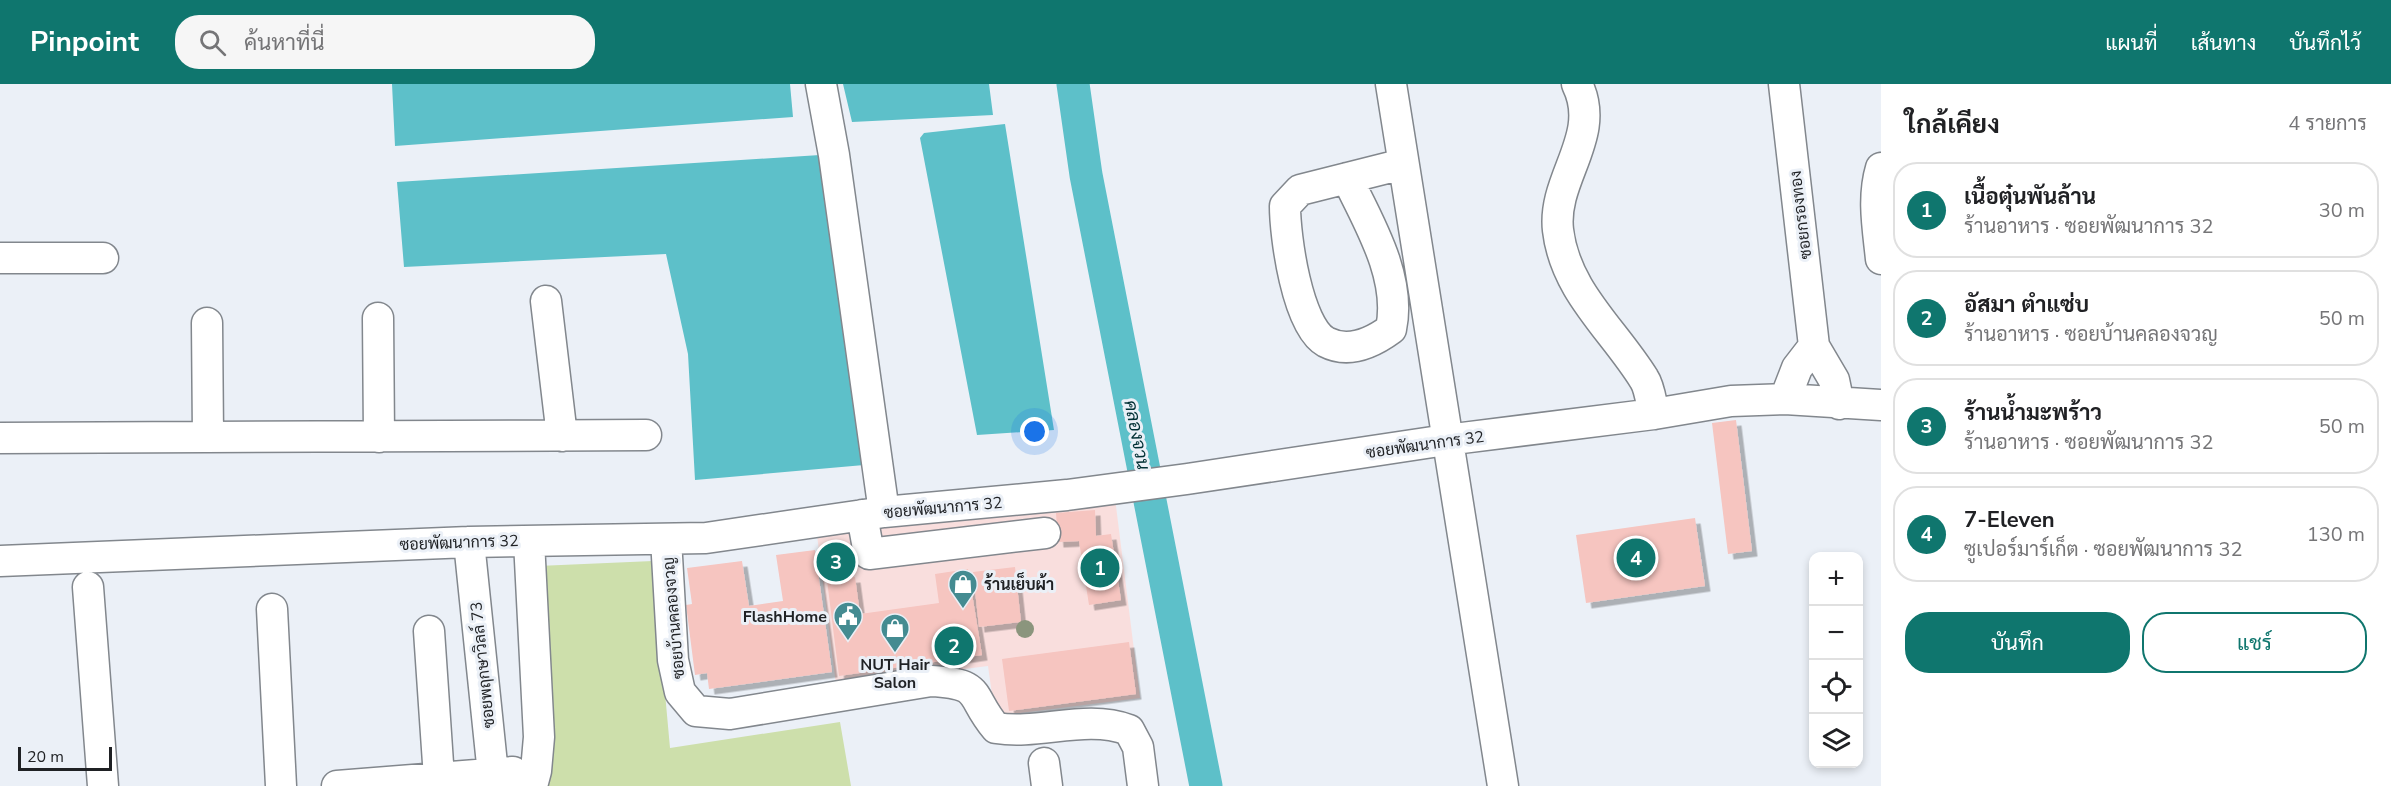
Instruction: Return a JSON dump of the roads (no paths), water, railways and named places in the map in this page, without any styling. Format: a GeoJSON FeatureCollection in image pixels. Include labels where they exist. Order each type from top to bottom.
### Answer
{"type":"FeatureCollection","features":[{"type":"Feature","properties":{"kind":"street"},"geometry":{"type":"LineString","coordinates":[[821,84],[834,155],[873,513],[869,554],[1045,533]]}},
{"type":"Feature","properties":{"kind":"street"},"geometry":{"type":"LineString","coordinates":[[1391,84],[1503,786]]}},
{"type":"Feature","properties":{"kind":"street"},"geometry":{"type":"LineString","coordinates":[[1577,84],[1586,115],[1583,141],[1564,187],[1558,227],[1564,260],[1580,293],[1646,380],[1654,414]]}},
{"type":"Feature","properties":{"kind":"street","name":"ซอยกรองทอง"},"geometry":{"type":"LineString","coordinates":[[1784,84],[1814,346],[1834,380],[1839,404]]}},
{"type":"Feature","properties":{"kind":"street"},"geometry":{"type":"LineString","coordinates":[[1347,178],[1373,231],[1390,282],[1395,311],[1391,329],[1371,344],[1345,347],[1325,341],[1309,319],[1292,271],[1285,235],[1285,206],[1299,190],[1347,178],[1403,164]]}},
{"type":"Feature","properties":{"kind":"street"},"geometry":{"type":"LineString","coordinates":[[1881,168],[1876,188],[1876,219],[1881,259]]}},
{"type":"Feature","properties":{"kind":"street"},"geometry":{"type":"LineString","coordinates":[[0,258],[104,258]]}},
{"type":"Feature","properties":{"kind":"street"},"geometry":{"type":"LineString","coordinates":[[546,301],[562,436]]}},
{"type":"Feature","properties":{"kind":"street"},"geometry":{"type":"LineString","coordinates":[[378,318],[380,437]]}},
{"type":"Feature","properties":{"kind":"street"},"geometry":{"type":"LineString","coordinates":[[207,323],[208,437]]}},
{"type":"Feature","properties":{"kind":"street"},"geometry":{"type":"LineString","coordinates":[[1785,399],[1797,368],[1814,346]]}},
{"type":"Feature","properties":{"kind":"street","name":"ซอยพัฒนาการ 32"},"geometry":{"type":"LineString","coordinates":[[0,561],[469,542],[706,538],[873,513],[1066,495],[1187,479],[1446,440],[1654,414],[1731,401],[1785,399],[1881,405]]}},
{"type":"Feature","properties":{"kind":"street"},"geometry":{"type":"LineString","coordinates":[[0,438],[646,435]]}},
{"type":"Feature","properties":{"kind":"street","name":"ซอยบ้านคลองจวญ"},"geometry":{"type":"LineString","coordinates":[[666,539],[673,660],[680,692],[696,711],[730,714],[931,681],[954,682],[975,692],[996,728],[1016,731],[1091,722],[1111,723],[1129,730],[1138,747],[1143,786]]}},
{"type":"Feature","properties":{"kind":"street"},"geometry":{"type":"LineString","coordinates":[[337,786],[439,778],[496,780],[534,778],[539,737],[530,541]]}},
{"type":"Feature","properties":{"kind":"street","name":"ซอยพฤกษาวิลล์ 73"},"geometry":{"type":"LineString","coordinates":[[469,542],[496,780]]}},
{"type":"Feature","properties":{"kind":"street"},"geometry":{"type":"LineString","coordinates":[[88,587],[103,786]]}},
{"type":"Feature","properties":{"kind":"street"},"geometry":{"type":"LineString","coordinates":[[272,609],[281,786]]}},
{"type":"Feature","properties":{"kind":"street"},"geometry":{"type":"LineString","coordinates":[[429,631],[439,778]]}},
{"type":"Feature","properties":{"kind":"water"},"geometry":{"type":"Polygon","coordinates":[[[392,84],[790,84],[793,117],[395,146],[392,84]]]}},
{"type":"Feature","properties":{"kind":"water"},"geometry":{"type":"Polygon","coordinates":[[[843,84],[989,84],[993,115],[852,122],[843,84]]]}},
{"type":"Feature","properties":{"kind":"water"},"geometry":{"type":"Polygon","coordinates":[[[1005,124],[1054,430],[977,435],[920,138],[924,133],[1005,124]]]}},
{"type":"Feature","properties":{"kind":"water"},"geometry":{"type":"Polygon","coordinates":[[[820,155],[864,465],[695,480],[688,354],[666,254],[404,267],[397,182],[820,155]]]}},
{"type":"Feature","properties":{"kind":"waterway","name":"คลองจวน"},"geometry":{"type":"LineString","coordinates":[[1073,84],[1086,175],[1206,786]]}},
{"type":"Feature","properties":{"kind":"place","name":"7-Eleven"},"geometry":{"type":"Point","coordinates":[1636,558]}},
{"type":"Feature","properties":{"kind":"place","name":"ร้านน้ำมะพร้าว"},"geometry":{"type":"Point","coordinates":[836,562]}},
{"type":"Feature","properties":{"kind":"place","name":"เนื้อตุ๋นพันล้าน"},"geometry":{"type":"Point","coordinates":[1100,568]}},
{"type":"Feature","properties":{"kind":"place","name":"ร้านเย็บผ้า"},"geometry":{"type":"Point","coordinates":[963,610]}},
{"type":"Feature","properties":{"kind":"place","name":"FlashHome"},"geometry":{"type":"Point","coordinates":[848,642]}},
{"type":"Feature","properties":{"kind":"place","name":"อัสมา ตำแซ่บ"},"geometry":{"type":"Point","coordinates":[954,646]}},
{"type":"Feature","properties":{"kind":"place","name":"NUT Hair Salon"},"geometry":{"type":"Point","coordinates":[895,654]}}]}
